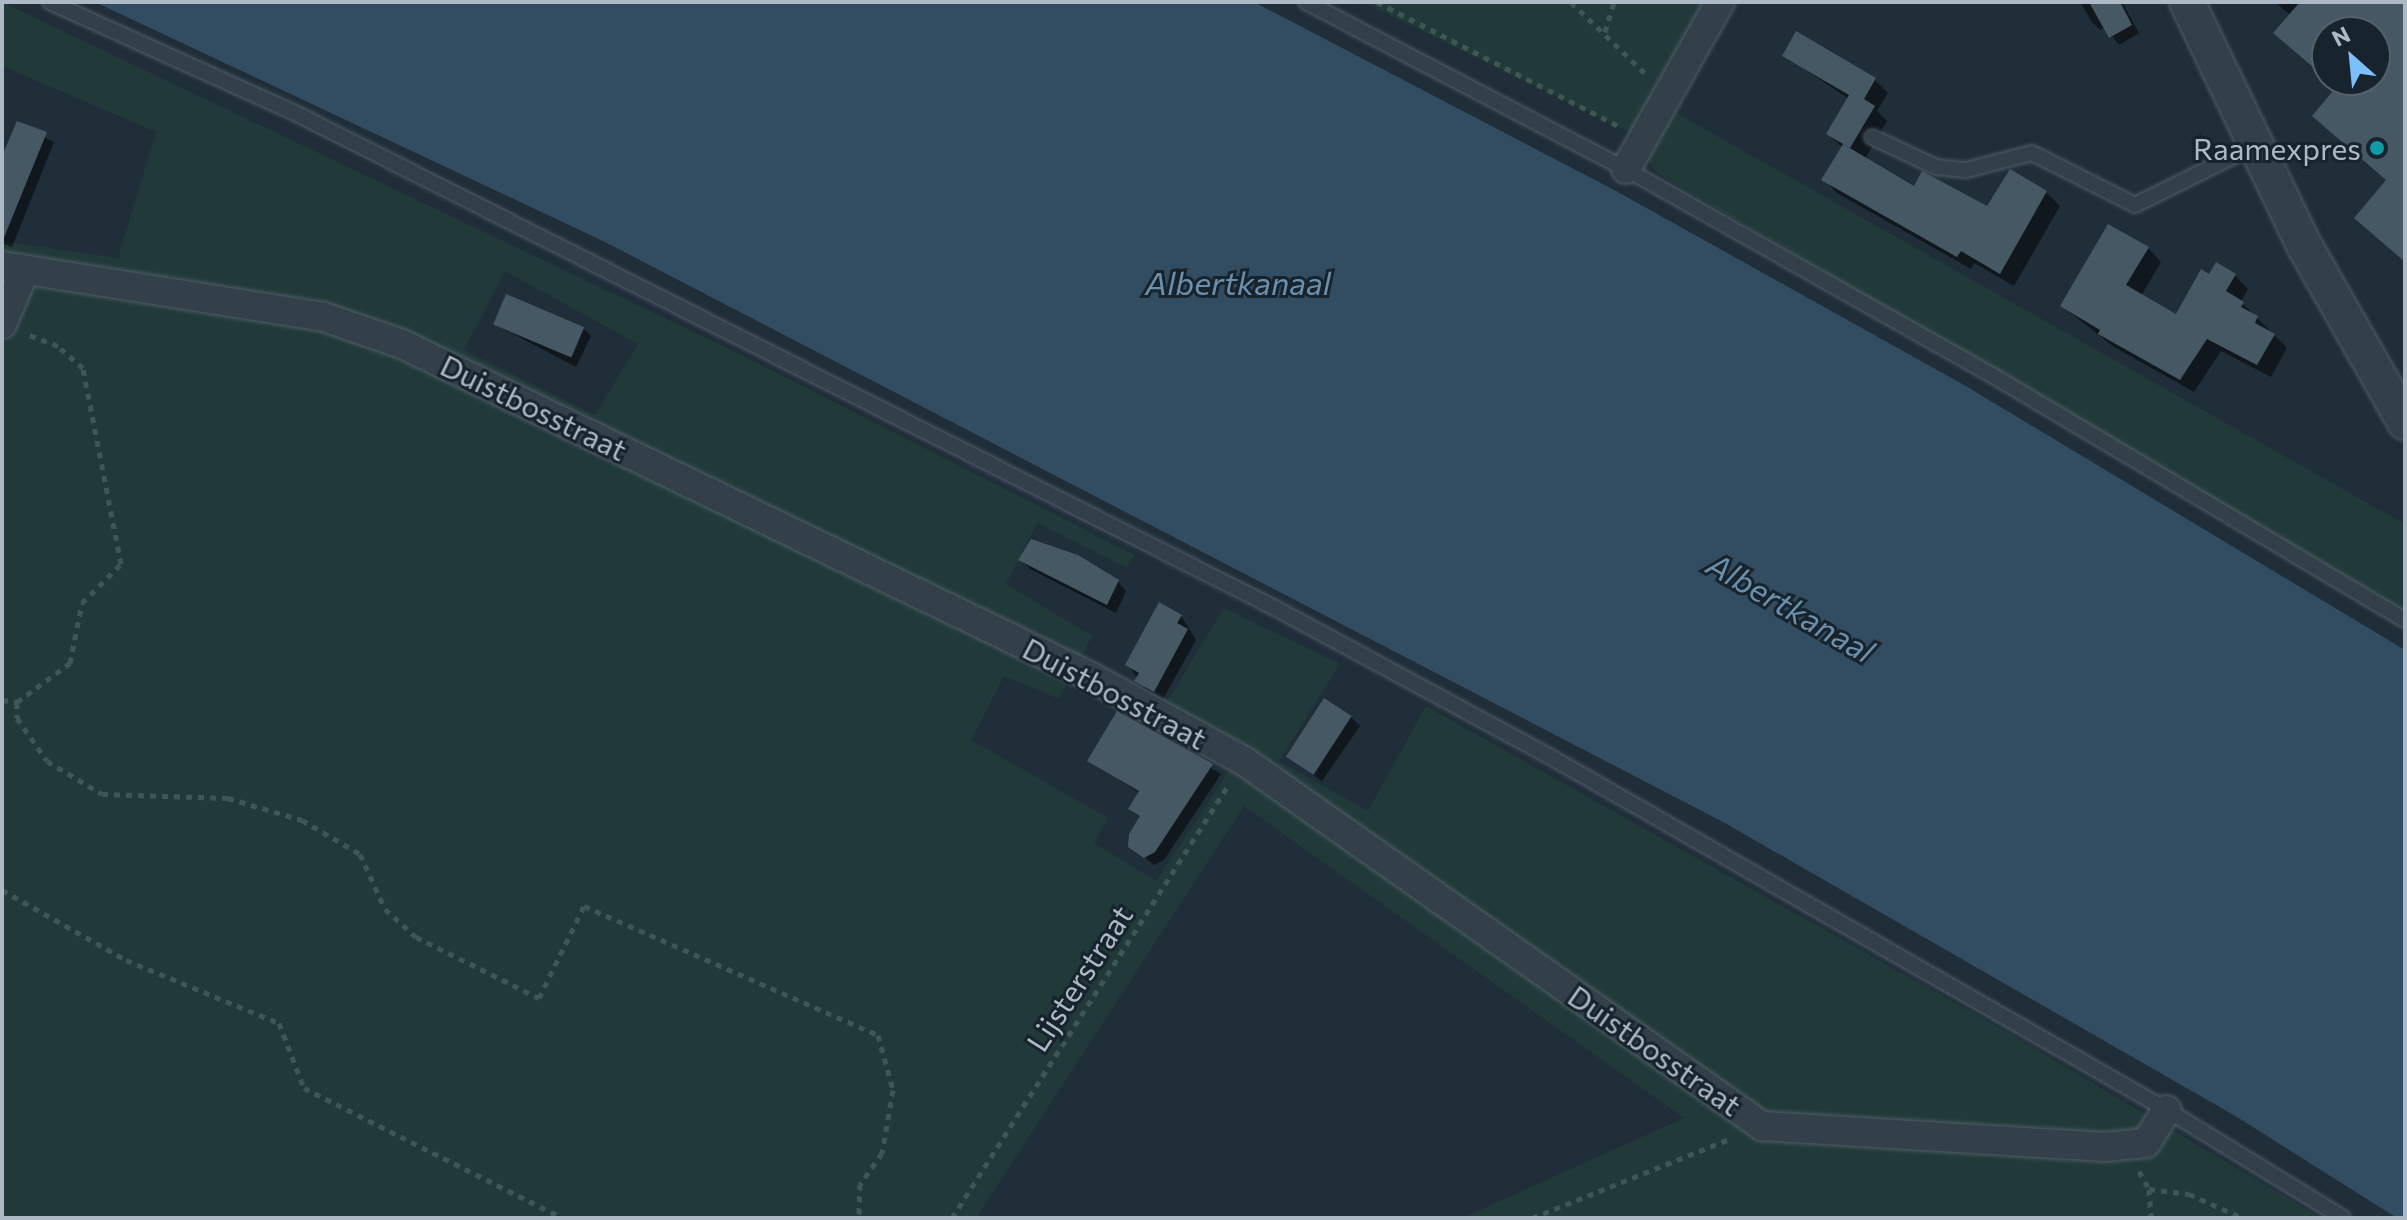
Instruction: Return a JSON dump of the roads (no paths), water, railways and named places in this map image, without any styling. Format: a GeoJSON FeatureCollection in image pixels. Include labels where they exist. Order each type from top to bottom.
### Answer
{"type":"FeatureCollection","features":[{"type":"Feature","properties":{"kind":"street"},"geometry":{"type":"LineString","coordinates":[[1626,169],[1720,2]]}},
{"type":"Feature","properties":{"kind":"street"},"geometry":{"type":"LineString","coordinates":[[2187,2],[2356,343],[2405,422]]}},
{"type":"Feature","properties":{"kind":"street","name":"Duistbosstraat"},"geometry":{"type":"LineString","coordinates":[[14,268],[324,317],[402,344],[1091,677],[1244,761],[1762,1126],[2048,1146],[2125,1145],[2146,1143],[2167,1110]]}},
{"type":"Feature","properties":{"kind":"street"},"geometry":{"type":"LineString","coordinates":[[9,327],[14,268]]}},
{"type":"Feature","properties":{"kind":"lane"},"geometry":{"type":"LineString","coordinates":[[50,2],[303,117],[1275,608],[1549,756],[2167,1110],[2343,1218]]}},
{"type":"Feature","properties":{"kind":"lane"},"geometry":{"type":"LineString","coordinates":[[1306,2],[1626,169],[1992,375],[2405,620]]}},
{"type":"Feature","properties":{"kind":"lane"},"geometry":{"type":"LineString","coordinates":[[1872,137],[1936,167],[1966,170],[2032,153],[2135,205],[2256,145]]}},
{"type":"Feature","properties":{"kind":"water","name":"Albertkanaal"},"geometry":{"type":"Polygon","coordinates":[[[95,2],[1254,2],[1616,191],[1964,385],[2405,650],[2405,1218],[2397,1218],[2237,1117],[1723,822],[605,242],[95,2]]]}},
{"type":"Feature","properties":{"kind":"place","name":"Raamexpres"},"geometry":{"type":"Point","coordinates":[2377,148]}}]}
